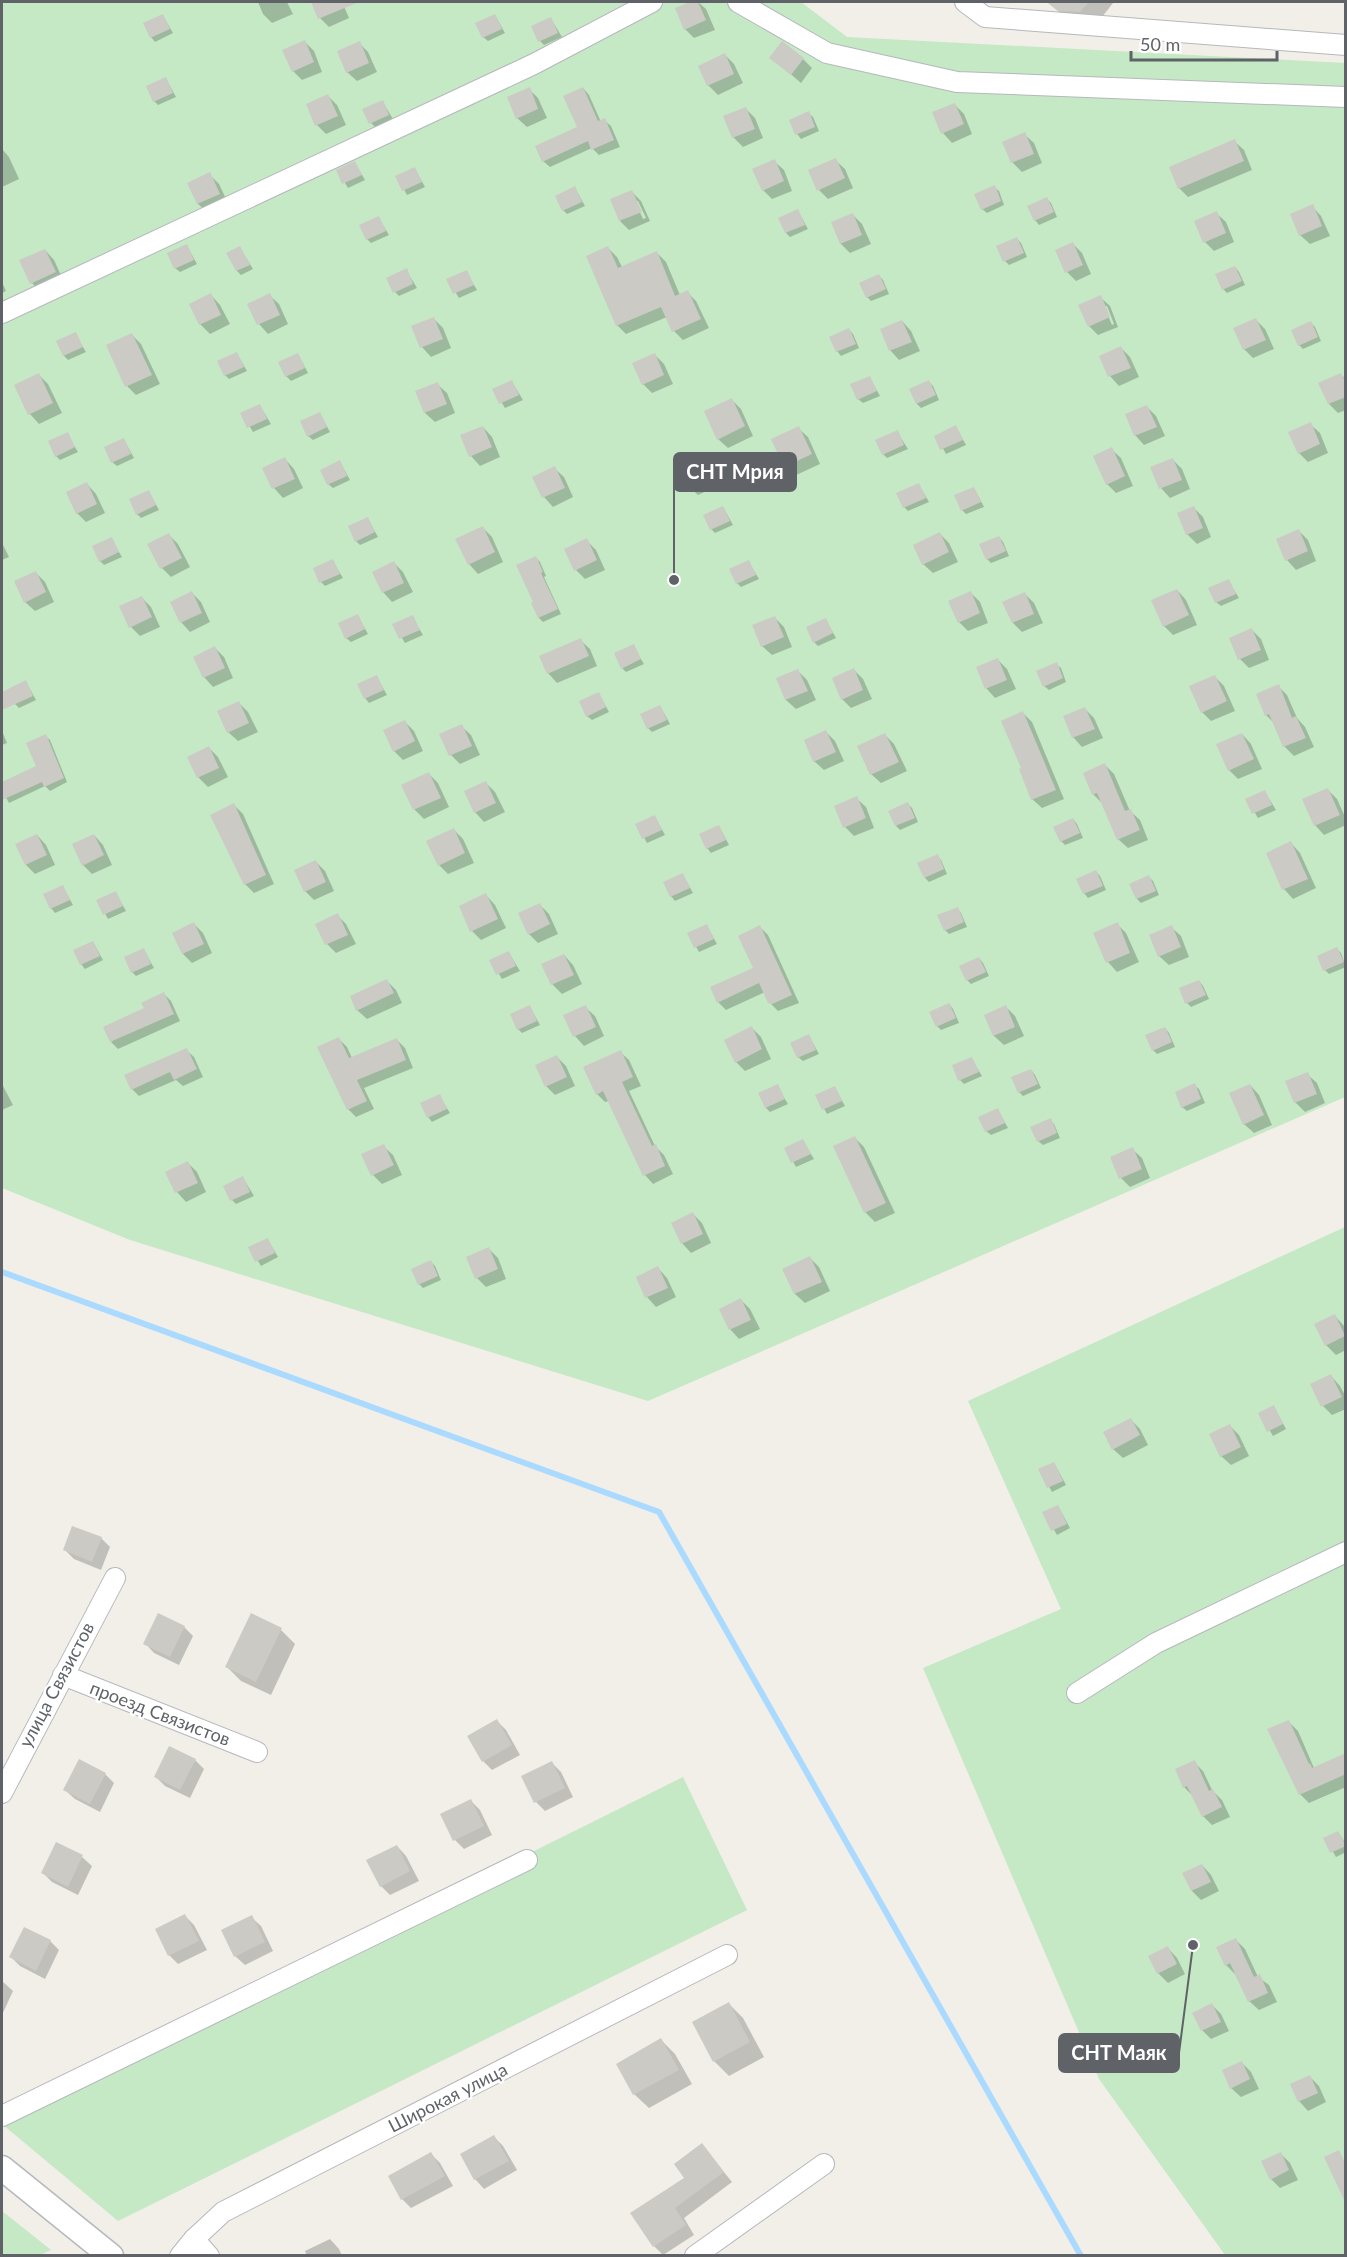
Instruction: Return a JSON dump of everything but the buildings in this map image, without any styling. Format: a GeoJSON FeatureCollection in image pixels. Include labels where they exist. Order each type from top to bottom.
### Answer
{"type":"FeatureCollection","features":[{"type":"Feature","properties":{"kind":"street"},"geometry":{"type":"LineString","coordinates":[[2,313],[534,64],[652,2]]}},
{"type":"Feature","properties":{"kind":"street"},"geometry":{"type":"LineString","coordinates":[[738,2],[827,53],[957,82],[1346,97]]}},
{"type":"Feature","properties":{"kind":"street"},"geometry":{"type":"LineString","coordinates":[[965,2],[985,17],[1346,45]]}},
{"type":"Feature","properties":{"kind":"street"},"geometry":{"type":"LineString","coordinates":[[1077,1693],[1156,1643],[1346,1552]]}},
{"type":"Feature","properties":{"kind":"street","name":"улица Связистов"},"geometry":{"type":"LineString","coordinates":[[2,1793],[8,1758],[63,1675],[115,1578]]}},
{"type":"Feature","properties":{"kind":"street","name":"проезд Связистов"},"geometry":{"type":"LineString","coordinates":[[63,1675],[257,1752]]}},
{"type":"Feature","properties":{"kind":"street"},"geometry":{"type":"LineString","coordinates":[[2,2116],[527,1860]]}},
{"type":"Feature","properties":{"kind":"street","name":"Широкая улица"},"geometry":{"type":"LineString","coordinates":[[180,2256],[194,2239],[223,2212],[727,1955]]}},
{"type":"Feature","properties":{"kind":"street"},"geometry":{"type":"LineString","coordinates":[[694,2256],[824,2164]]}},
{"type":"Feature","properties":{"kind":"street"},"geometry":{"type":"LineString","coordinates":[[2,2168],[111,2256]]}},
{"type":"Feature","properties":{"kind":"street"},"geometry":{"type":"LineString","coordinates":[[194,2239],[209,2256]]}},
{"type":"Feature","properties":{"kind":"green space"},"geometry":{"type":"Polygon","coordinates":[[[2,2],[801,2],[847,37],[1345,63],[1345,1097],[648,1401],[130,1240],[2,1188],[2,2]]]}},
{"type":"Feature","properties":{"kind":"green space"},"geometry":{"type":"Polygon","coordinates":[[[1345,1227],[1345,2255],[1225,2255],[1099,2079],[923,1668],[1061,1609],[968,1401],[1345,1227]]]}},
{"type":"Feature","properties":{"kind":"green space"},"geometry":{"type":"Polygon","coordinates":[[[683,1777],[747,1910],[118,2221],[2,2124],[2,2116],[683,1777]]]}},
{"type":"Feature","properties":{"kind":"green space"},"geometry":{"type":"Polygon","coordinates":[[[2,2211],[51,2250],[40,2255],[2,2255],[2,2211]]]}},
{"type":"Feature","properties":{"kind":"waterway"},"geometry":{"type":"LineString","coordinates":[[2,1272],[659,1512],[1081,2256]]}},
{"type":"Feature","properties":{"kind":"place","name":"СНТ Мрия"},"geometry":{"type":"Point","coordinates":[674,580]}},
{"type":"Feature","properties":{"kind":"place","name":"СНТ Маяк"},"geometry":{"type":"Point","coordinates":[1193,1945]}}]}
